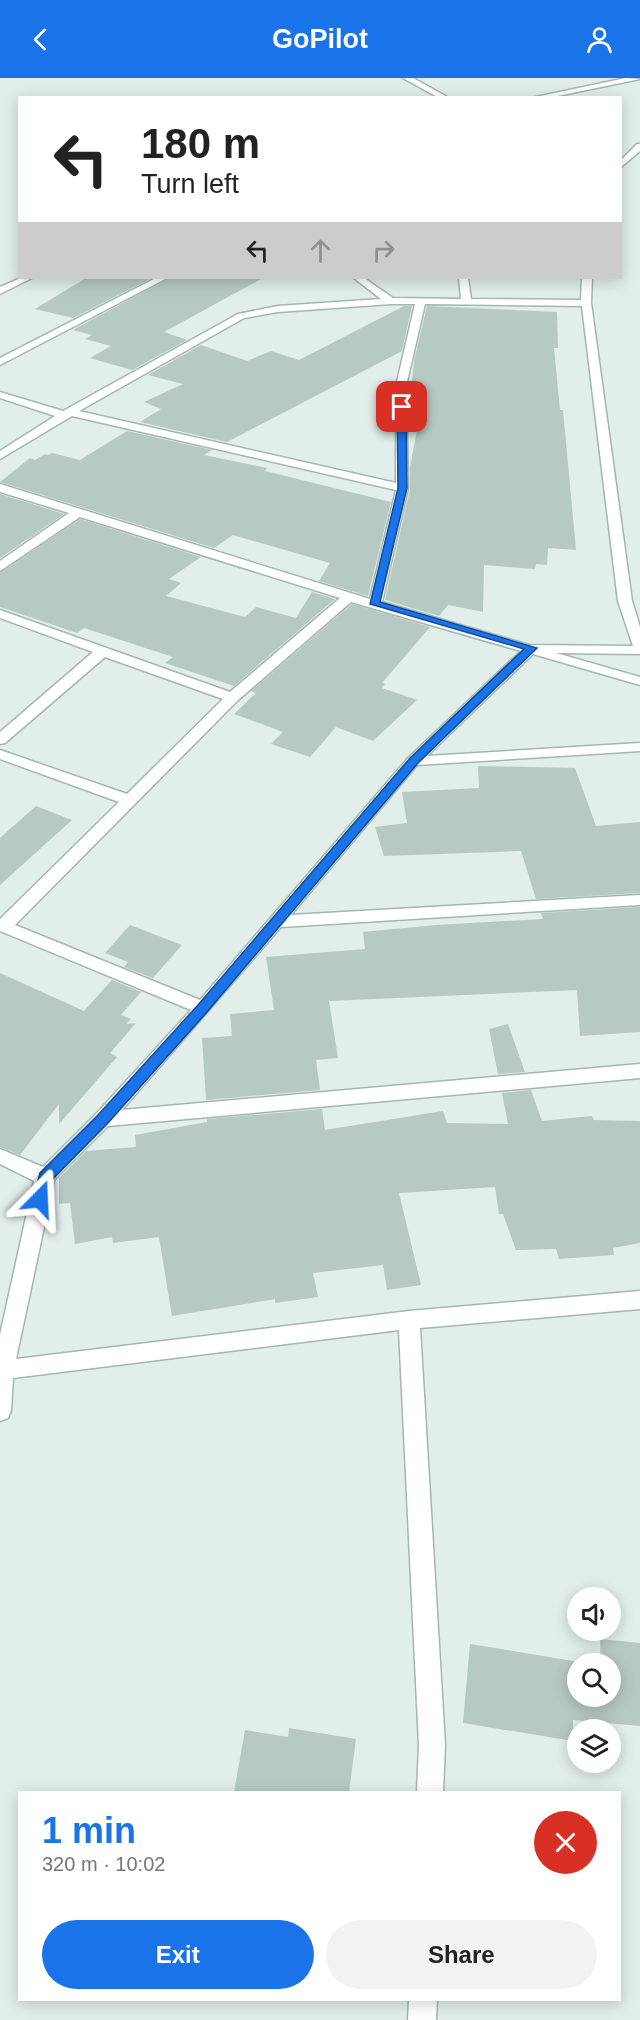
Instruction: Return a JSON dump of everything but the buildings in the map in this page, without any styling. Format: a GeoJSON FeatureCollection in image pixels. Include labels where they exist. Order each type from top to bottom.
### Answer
{"type":"FeatureCollection","features":[{"type":"Feature","properties":{"kind":"street"},"geometry":{"type":"LineString","coordinates":[[408,78],[442,96]]}},
{"type":"Feature","properties":{"kind":"street"},"geometry":{"type":"LineString","coordinates":[[544,96],[637,78]]}},
{"type":"Feature","properties":{"kind":"street"},"geometry":{"type":"LineString","coordinates":[[623,162],[640,146]]}},
{"type":"Feature","properties":{"kind":"street"},"geometry":{"type":"LineString","coordinates":[[623,162],[640,162]]}},
{"type":"Feature","properties":{"kind":"street"},"geometry":{"type":"LineString","coordinates":[[0,291],[25,279]]}},
{"type":"Feature","properties":{"kind":"street"},"geometry":{"type":"LineString","coordinates":[[0,362],[160,279]]}},
{"type":"Feature","properties":{"kind":"street"},"geometry":{"type":"LineString","coordinates":[[359,279],[391,301]]}},
{"type":"Feature","properties":{"kind":"street"},"geometry":{"type":"LineString","coordinates":[[464,279],[466,301]]}},
{"type":"Feature","properties":{"kind":"street"},"geometry":{"type":"LineString","coordinates":[[0,1411],[1,1370],[45,1177],[103,1119],[202,1008],[414,761],[532,648],[640,649],[625,601],[586,303],[587,279]]}},
{"type":"Feature","properties":{"kind":"street"},"geometry":{"type":"LineString","coordinates":[[375,604],[402,488],[401,386],[421,300]]}},
{"type":"Feature","properties":{"kind":"street"},"geometry":{"type":"LineString","coordinates":[[0,456],[68,414],[241,316],[278,309],[391,301],[586,303]]}},
{"type":"Feature","properties":{"kind":"street"},"geometry":{"type":"LineString","coordinates":[[0,395],[68,414],[402,488]]}},
{"type":"Feature","properties":{"kind":"street"},"geometry":{"type":"LineString","coordinates":[[0,488],[76,514],[349,597],[640,681]]}},
{"type":"Feature","properties":{"kind":"street"},"geometry":{"type":"LineString","coordinates":[[0,567],[76,514]]}},
{"type":"Feature","properties":{"kind":"street"},"geometry":{"type":"LineString","coordinates":[[202,1008],[2,925],[232,698],[349,597]]}},
{"type":"Feature","properties":{"kind":"street"},"geometry":{"type":"LineString","coordinates":[[0,614],[232,698]]}},
{"type":"Feature","properties":{"kind":"street"},"geometry":{"type":"LineString","coordinates":[[0,740],[103,651]]}},
{"type":"Feature","properties":{"kind":"street"},"geometry":{"type":"LineString","coordinates":[[414,761],[640,747]]}},
{"type":"Feature","properties":{"kind":"street"},"geometry":{"type":"LineString","coordinates":[[0,754],[129,800]]}},
{"type":"Feature","properties":{"kind":"street"},"geometry":{"type":"LineString","coordinates":[[274,922],[640,900]]}},
{"type":"Feature","properties":{"kind":"street"},"geometry":{"type":"LineString","coordinates":[[103,1119],[640,1071]]}},
{"type":"Feature","properties":{"kind":"street"},"geometry":{"type":"LineString","coordinates":[[0,1156],[45,1177]]}},
{"type":"Feature","properties":{"kind":"street"},"geometry":{"type":"LineString","coordinates":[[1,1370],[409,1320],[640,1300]]}},
{"type":"Feature","properties":{"kind":"street"},"geometry":{"type":"LineString","coordinates":[[409,1320],[432,1745],[430,1791]]}},
{"type":"Feature","properties":{"kind":"street"},"geometry":{"type":"LineString","coordinates":[[422,2020],[423,2001]]}},
{"type":"Feature","properties":{"kind":"route"},"geometry":{"type":"LineString","coordinates":[[40,1199],[45,1177],[103,1119],[202,1008],[414,761],[532,648],[375,604],[402,488],[402,407]]}}]}
